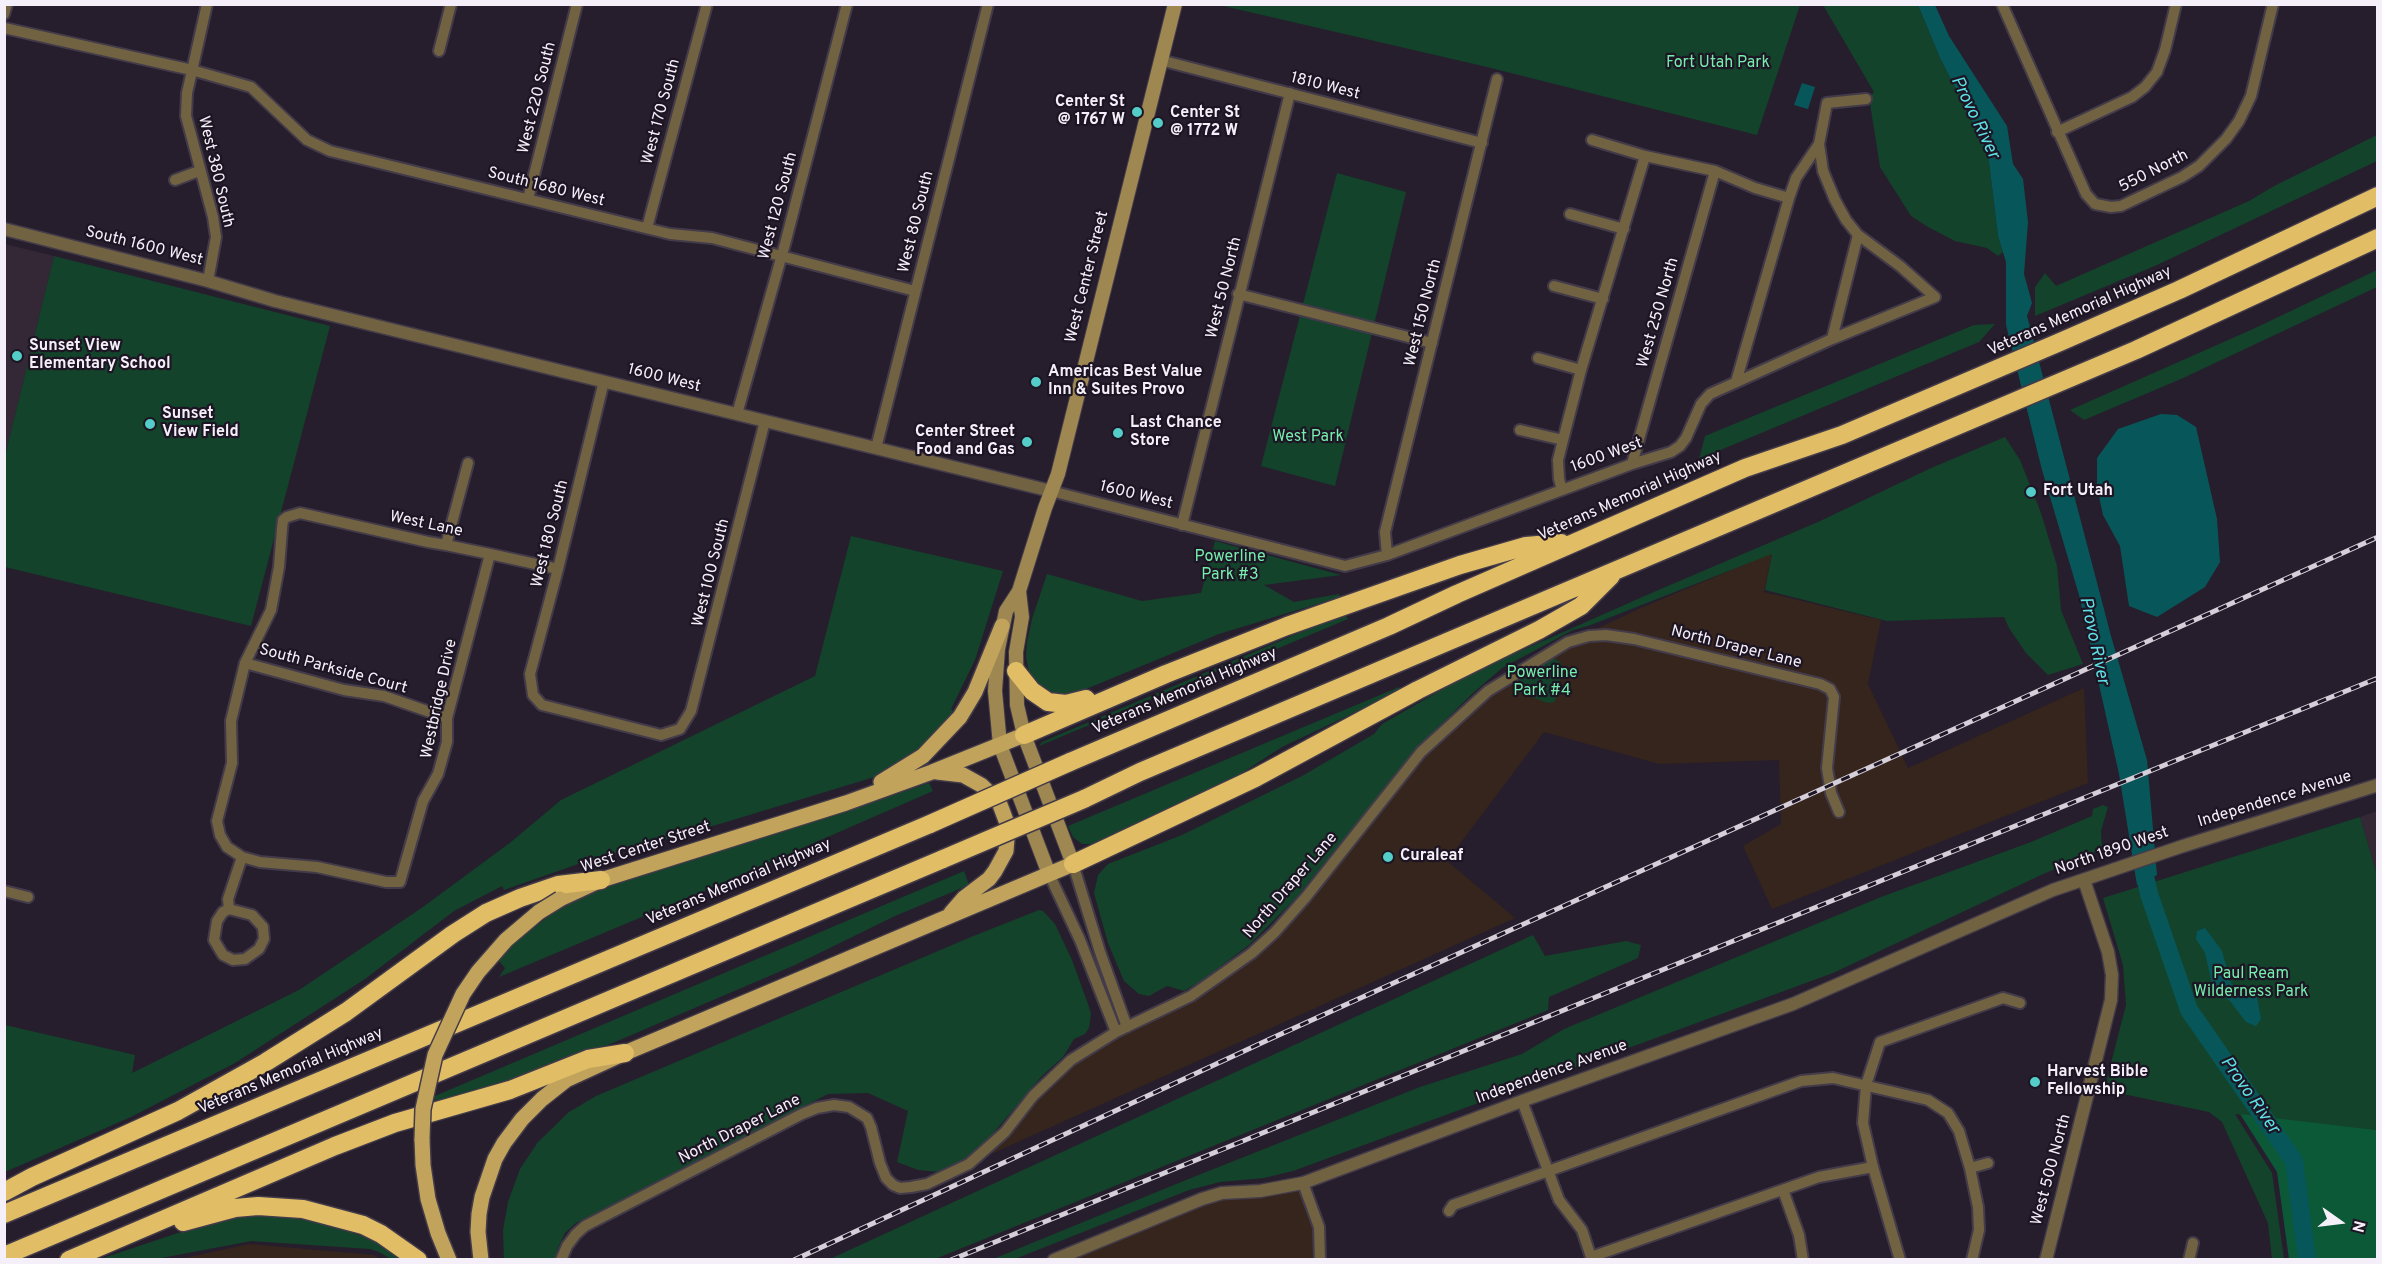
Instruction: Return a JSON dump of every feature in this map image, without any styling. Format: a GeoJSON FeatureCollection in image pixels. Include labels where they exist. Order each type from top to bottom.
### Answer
{"type":"FeatureCollection","features":[{"type":"Feature","properties":{"kind":"highway","name":"Veterans Memorial Highway"},"geometry":{"type":"LineString","coordinates":[[4,1214],[930,824],[1389,626],[1745,468],[1842,435],[2060,342],[2179,290],[2378,196]]}},
{"type":"Feature","properties":{"kind":"highway"},"geometry":{"type":"LineString","coordinates":[[4,1256],[944,859],[1084,799],[1140,772],[1618,569],[1993,412],[2206,319],[2378,238]]}},
{"type":"Feature","properties":{"kind":"highway"},"geometry":{"type":"LineString","coordinates":[[1024,735],[1253,639],[1460,565],[1526,546],[1578,541]]}},
{"type":"Feature","properties":{"kind":"highway"},"geometry":{"type":"LineString","coordinates":[[1073,864],[1255,778],[1436,680],[1539,630],[1581,606],[1618,569]]}},
{"type":"Feature","properties":{"kind":"highway"},"geometry":{"type":"LineString","coordinates":[[1016,671],[1032,691],[1048,702],[1066,705],[1097,696],[1111,697]]}},
{"type":"Feature","properties":{"kind":"highway"},"geometry":{"type":"LineString","coordinates":[[4,1192],[178,1111],[266,1062],[346,1011],[486,913],[558,885],[601,880]]}},
{"type":"Feature","properties":{"kind":"highway"},"geometry":{"type":"LineString","coordinates":[[69,1260],[335,1146],[395,1123],[510,1090],[588,1059],[625,1053]]}},
{"type":"Feature","properties":{"kind":"highway"},"geometry":{"type":"LineString","coordinates":[[92,1250],[118,1245],[208,1214],[236,1208],[280,1206],[325,1213],[363,1225],[381,1234],[418,1260]]}},
{"type":"Feature","properties":{"kind":"main road","name":"West Center Street"},"geometry":{"type":"LineString","coordinates":[[1049,874],[1000,745],[995,682],[1002,626],[1006,611],[1019,591],[1058,474],[1175,4]]}},
{"type":"Feature","properties":{"kind":"main road","name":"West Center Street"},"geometry":{"type":"LineString","coordinates":[[1019,591],[1023,617],[1016,652],[1017,705],[1024,735],[1073,864]]}},
{"type":"Feature","properties":{"kind":"main road"},"geometry":{"type":"LineString","coordinates":[[846,803],[910,765],[949,731],[975,692],[1002,626]]}},
{"type":"Feature","properties":{"kind":"main road","name":"West Center Street"},"geometry":{"type":"LineString","coordinates":[[449,1260],[428,1199],[423,1165],[423,1109],[435,1055],[463,994],[478,972],[506,940],[539,912],[560,899],[601,880],[846,803],[1024,735]]}},
{"type":"Feature","properties":{"kind":"main road"},"geometry":{"type":"LineString","coordinates":[[932,772],[963,775],[981,785],[999,802],[1008,826],[1006,851],[995,871],[989,879],[964,898],[949,915]]}},
{"type":"Feature","properties":{"kind":"main road"},"geometry":{"type":"LineString","coordinates":[[481,1260],[478,1232],[482,1197],[495,1159],[508,1137],[532,1108],[552,1090],[579,1073],[625,1053],[1073,864]]}},
{"type":"Feature","properties":{"kind":"street"},"geometry":{"type":"LineString","coordinates":[[4,14],[7,4]]}},
{"type":"Feature","properties":{"kind":"street"},"geometry":{"type":"LineString","coordinates":[[192,70],[207,4]]}},
{"type":"Feature","properties":{"kind":"street"},"geometry":{"type":"LineString","coordinates":[[439,51],[451,4]]}},
{"type":"Feature","properties":{"kind":"street","name":"West 220 South"},"geometry":{"type":"LineString","coordinates":[[528,199],[577,4]]}},
{"type":"Feature","properties":{"kind":"street","name":"West 170 South"},"geometry":{"type":"LineString","coordinates":[[647,228],[707,4]]}},
{"type":"Feature","properties":{"kind":"street","name":"West 120 South"},"geometry":{"type":"LineString","coordinates":[[737,414],[847,4]]}},
{"type":"Feature","properties":{"kind":"street","name":"West 80 South"},"geometry":{"type":"LineString","coordinates":[[876,448],[988,4]]}},
{"type":"Feature","properties":{"kind":"street"},"geometry":{"type":"LineString","coordinates":[[2001,4],[2057,132],[2132,96],[2145,87],[2157,72],[2165,51],[2176,4]]}},
{"type":"Feature","properties":{"kind":"street","name":"550 North"},"geometry":{"type":"LineString","coordinates":[[2057,132],[2086,194],[2095,204],[2121,206],[2182,177],[2199,166],[2226,139],[2239,122],[2251,96],[2272,4]]}},
{"type":"Feature","properties":{"kind":"street","name":"South 1680 West"},"geometry":{"type":"LineString","coordinates":[[4,28],[192,70],[251,87],[308,140],[330,151],[670,234],[712,238],[915,291]]}},
{"type":"Feature","properties":{"kind":"street","name":"1810 West"},"geometry":{"type":"LineString","coordinates":[[1160,60],[1482,143]]}},
{"type":"Feature","properties":{"kind":"street","name":"West 380 South"},"geometry":{"type":"LineString","coordinates":[[192,70],[187,93],[186,116],[213,217],[216,237],[208,280]]}},
{"type":"Feature","properties":{"kind":"street","name":"West 150 North"},"geometry":{"type":"LineString","coordinates":[[1387,555],[1385,532],[1497,80]]}},
{"type":"Feature","properties":{"kind":"street","name":"West 50 North"},"geometry":{"type":"LineString","coordinates":[[1182,525],[1290,93]]}},
{"type":"Feature","properties":{"kind":"street"},"geometry":{"type":"LineString","coordinates":[[1832,339],[1858,235],[1834,200],[1823,171],[1819,144],[1827,103],[1866,99]]}},
{"type":"Feature","properties":{"kind":"street"},"geometry":{"type":"LineString","coordinates":[[1592,140],[1645,156],[1715,171],[1755,188],[1789,198]]}},
{"type":"Feature","properties":{"kind":"street"},"geometry":{"type":"LineString","coordinates":[[1736,382],[1789,198],[1796,178],[1819,144]]}},
{"type":"Feature","properties":{"kind":"street"},"geometry":{"type":"LineString","coordinates":[[1562,490],[1558,479],[1558,460],[1581,370],[1645,156]]}},
{"type":"Feature","properties":{"kind":"street"},"geometry":{"type":"LineString","coordinates":[[175,180],[200,171]]}},
{"type":"Feature","properties":{"kind":"street","name":"West 250 North"},"geometry":{"type":"LineString","coordinates":[[1632,464],[1715,171]]}},
{"type":"Feature","properties":{"kind":"street"},"geometry":{"type":"LineString","coordinates":[[1570,214],[1624,229]]}},
{"type":"Feature","properties":{"kind":"street","name":"South 1600 West"},"geometry":{"type":"LineString","coordinates":[[4,229],[208,280],[275,301]]}},
{"type":"Feature","properties":{"kind":"street","name":"1600 West"},"geometry":{"type":"LineString","coordinates":[[275,301],[1051,491],[1346,566],[1387,555],[1632,464],[1671,452],[1686,438],[1705,398],[1832,339],[1935,297],[1900,266],[1858,235]]}},
{"type":"Feature","properties":{"kind":"street"},"geometry":{"type":"LineString","coordinates":[[1554,286],[1603,299]]}},
{"type":"Feature","properties":{"kind":"street"},"geometry":{"type":"LineString","coordinates":[[1238,294],[1432,343]]}},
{"type":"Feature","properties":{"kind":"street"},"geometry":{"type":"LineString","coordinates":[[1538,358],[1581,370]]}},
{"type":"Feature","properties":{"kind":"street","name":"West 180 South"},"geometry":{"type":"LineString","coordinates":[[533,695],[530,674],[604,381]]}},
{"type":"Feature","properties":{"kind":"street","name":"West 100 South"},"geometry":{"type":"LineString","coordinates":[[533,695],[542,705],[661,735],[680,729],[691,711],[765,421]]}},
{"type":"Feature","properties":{"kind":"street"},"geometry":{"type":"LineString","coordinates":[[1520,430],[1563,440]]}},
{"type":"Feature","properties":{"kind":"street"},"geometry":{"type":"LineString","coordinates":[[446,545],[468,463]]}},
{"type":"Feature","properties":{"kind":"street","name":"West Lane"},"geometry":{"type":"LineString","coordinates":[[245,663],[271,610],[279,567],[282,529],[286,517],[300,513],[558,569]]}},
{"type":"Feature","properties":{"kind":"street","name":"Westbridge Drive"},"geometry":{"type":"LineString","coordinates":[[242,857],[260,862],[318,867],[386,882],[400,882],[423,801],[438,774],[447,742],[447,718],[490,554]]}},
{"type":"Feature","properties":{"kind":"street","name":"North Draper Lane"},"geometry":{"type":"LineString","coordinates":[[561,1260],[567,1246],[585,1226],[802,1114],[834,1105],[849,1107],[867,1118],[883,1172],[893,1185],[900,1188],[927,1184],[969,1164],[1005,1132],[1033,1096],[1057,1071],[1087,1049],[1116,1032],[1191,996],[1252,953],[1275,932],[1306,897],[1421,752],[1488,691],[1568,642],[1588,636],[1606,635],[1634,639],[1820,684],[1830,689],[1834,697],[1827,768],[1831,793],[1839,812]]}},
{"type":"Feature","properties":{"kind":"street"},"geometry":{"type":"LineString","coordinates":[[229,909],[228,899],[242,857],[227,847],[220,835],[217,821],[232,763],[231,721],[245,663]]}},
{"type":"Feature","properties":{"kind":"street","name":"South Parkside Court"},"geometry":{"type":"LineString","coordinates":[[245,663],[344,690],[384,696],[447,718]]}},
{"type":"Feature","properties":{"kind":"street","name":"Independence Avenue"},"geometry":{"type":"LineString","coordinates":[[2183,846],[2378,785]]}},
{"type":"Feature","properties":{"kind":"street","name":"North 1890 West"},"geometry":{"type":"LineString","coordinates":[[2053,890],[2183,846]]}},
{"type":"Feature","properties":{"kind":"street","name":"West Center Street"},"geometry":{"type":"LineString","coordinates":[[1073,864],[1100,952],[1127,1027]]}},
{"type":"Feature","properties":{"kind":"street","name":"West Center Street"},"geometry":{"type":"LineString","coordinates":[[1049,874],[1080,940],[1116,1032]]}},
{"type":"Feature","properties":{"kind":"street","name":"West 500 North"},"geometry":{"type":"LineString","coordinates":[[2046,1260],[2111,1000],[2112,975],[2108,952],[2084,880]]}},
{"type":"Feature","properties":{"kind":"street","name":"Independence Avenue"},"geometry":{"type":"LineString","coordinates":[[1054,1260],[1202,1199],[1222,1193],[1260,1191],[1303,1183],[1522,1101],[1793,1004],[2053,890]]}},
{"type":"Feature","properties":{"kind":"street"},"geometry":{"type":"LineString","coordinates":[[4,891],[27,897]]}},
{"type":"Feature","properties":{"kind":"street"},"geometry":{"type":"LineString","coordinates":[[229,909],[252,915],[262,927],[262,944],[251,957],[233,960],[223,955],[215,946],[213,936],[217,921],[223,912],[229,909]]}},
{"type":"Feature","properties":{"kind":"street"},"geometry":{"type":"LineString","coordinates":[[1900,1260],[1863,1123],[1866,1085],[1880,1042],[2003,998],[2020,1003]]}},
{"type":"Feature","properties":{"kind":"street"},"geometry":{"type":"LineString","coordinates":[[1449,1211],[1454,1205],[1801,1081],[1833,1078],[1928,1100],[1937,1104],[1954,1121],[1970,1168],[1978,1207],[1979,1230],[1972,1260]]}},
{"type":"Feature","properties":{"kind":"street"},"geometry":{"type":"LineString","coordinates":[[1522,1101],[1559,1200],[1582,1230],[1591,1258],[1819,1177],[1874,1167]]}},
{"type":"Feature","properties":{"kind":"street"},"geometry":{"type":"LineString","coordinates":[[1970,1168],[1988,1163]]}},
{"type":"Feature","properties":{"kind":"street"},"geometry":{"type":"LineString","coordinates":[[1303,1183],[1319,1227],[1320,1260]]}},
{"type":"Feature","properties":{"kind":"street"},"geometry":{"type":"LineString","coordinates":[[1783,1190],[1799,1235],[1803,1260]]}},
{"type":"Feature","properties":{"kind":"street"},"geometry":{"type":"LineString","coordinates":[[2189,1260],[2193,1243]]}},
{"type":"Feature","properties":{"kind":"shaded area","name":"Sunset View Elementary School"},"geometry":{"type":"Polygon","coordinates":[[[5,244],[54,256],[5,456],[5,244]]]}},
{"type":"Feature","properties":{"kind":"shaded area"},"geometry":{"type":"Polygon","coordinates":[[[1772,553],[1764,592],[1881,620],[1868,684],[1908,768],[2084,688],[2088,783],[1772,909],[1743,846],[1781,824],[1779,760],[1659,764],[1544,732],[1447,861],[1515,918],[969,1164],[1087,1049],[1191,996],[1252,953],[1421,752],[1488,691],[1568,642],[1641,608],[1772,553]]]}},
{"type":"Feature","properties":{"kind":"shaded area"},"geometry":{"type":"Polygon","coordinates":[[[2377,811],[2377,875],[2360,817],[2377,811]]]}},
{"type":"Feature","properties":{"kind":"shaded area"},"geometry":{"type":"Polygon","coordinates":[[[2240,1114],[2377,1130],[2377,1259],[2289,1259],[2277,1172],[2240,1114]]]}},
{"type":"Feature","properties":{"kind":"shaded area"},"geometry":{"type":"Polygon","coordinates":[[[1303,1183],[1308,1196],[1320,1259],[1054,1260],[1202,1199],[1303,1183]]]}},
{"type":"Feature","properties":{"kind":"shaded area"},"geometry":{"type":"Polygon","coordinates":[[[249,1244],[374,1255],[380,1259],[180,1259],[249,1244]]]}},
{"type":"Feature","properties":{"kind":"green space","name":"Fort Utah Park"},"geometry":{"type":"Polygon","coordinates":[[[1219,5],[1800,5],[1757,135],[1487,67],[1219,5]]]}},
{"type":"Feature","properties":{"kind":"green space"},"geometry":{"type":"Polygon","coordinates":[[[1823,5],[1918,5],[1989,162],[1998,236],[2003,252],[1998,256],[1987,248],[1955,241],[1911,216],[1880,167],[1869,97],[1874,92],[1823,5]]]}},
{"type":"Feature","properties":{"kind":"green space"},"geometry":{"type":"Polygon","coordinates":[[[2377,135],[2377,161],[2157,265],[2035,316],[2035,287],[2045,273],[2056,286],[2249,201],[2274,186],[2377,135]]]}},
{"type":"Feature","properties":{"kind":"green space","name":"West Park"},"geometry":{"type":"Polygon","coordinates":[[[1337,173],[1406,192],[1335,486],[1261,466],[1337,173]]]}},
{"type":"Feature","properties":{"kind":"green space"},"geometry":{"type":"Polygon","coordinates":[[[54,256],[330,326],[251,626],[5,567],[5,456],[54,256]]]}},
{"type":"Feature","properties":{"kind":"green space"},"geometry":{"type":"Polygon","coordinates":[[[2377,270],[2377,287],[2181,379],[2084,420],[2070,410],[2253,329],[2377,270]]]}},
{"type":"Feature","properties":{"kind":"green space"},"geometry":{"type":"Polygon","coordinates":[[[1995,324],[1979,342],[1699,459],[1705,436],[1974,325],[1995,324]]]}},
{"type":"Feature","properties":{"kind":"green space"},"geometry":{"type":"Polygon","coordinates":[[[2005,437],[2020,460],[2041,513],[2057,566],[2061,610],[2083,664],[2048,675],[2026,653],[2004,617],[1887,621],[1765,590],[1772,554],[1573,630],[1502,668],[1424,741],[1296,898],[1249,945],[1184,991],[1167,986],[1149,996],[1139,994],[1124,981],[1108,943],[1094,893],[1098,875],[1108,864],[1182,835],[1302,776],[1374,734],[1382,724],[1473,672],[1818,522],[1931,468],[2005,437]]]}},
{"type":"Feature","properties":{"kind":"green space"},"geometry":{"type":"Polygon","coordinates":[[[851,536],[1003,571],[975,660],[951,709],[955,713],[921,751],[881,775],[581,863],[504,890],[502,886],[454,911],[365,979],[235,1063],[131,1117],[5,1172],[5,1025],[135,1055],[132,1073],[299,990],[423,907],[511,842],[561,800],[815,676],[851,536]]]}},
{"type":"Feature","properties":{"kind":"green space","name":"Powerline Park #3"},"geometry":{"type":"Polygon","coordinates":[[[1215,541],[1341,575],[1264,585],[1294,602],[1339,594],[1340,597],[1219,634],[1074,694],[1055,696],[1040,689],[1030,677],[1026,657],[1027,642],[1047,574],[1142,601],[1201,593],[1215,541]]]}},
{"type":"Feature","properties":{"kind":"green space"},"geometry":{"type":"Polygon","coordinates":[[[1346,616],[1348,619],[1039,746],[1042,742],[1313,627],[1346,616]]]}},
{"type":"Feature","properties":{"kind":"green space","name":"Powerline Park #4"},"geometry":{"type":"Polygon","coordinates":[[[1555,659],[1561,663],[1562,669],[1558,694],[1554,702],[1548,703],[1515,691],[1516,680],[1548,660],[1555,659]]]}},
{"type":"Feature","properties":{"kind":"green space"},"geometry":{"type":"Polygon","coordinates":[[[1399,687],[1400,691],[1282,747],[1225,784],[1096,844],[1082,844],[1073,837],[1068,826],[1399,687]]]}},
{"type":"Feature","properties":{"kind":"green space"},"geometry":{"type":"Polygon","coordinates":[[[929,783],[933,791],[499,977],[505,968],[498,960],[517,940],[556,911],[571,903],[571,900],[589,891],[839,814],[929,783]]]}},
{"type":"Feature","properties":{"kind":"green space"},"geometry":{"type":"Polygon","coordinates":[[[2103,805],[2108,807],[2101,831],[2102,849],[2041,875],[1833,973],[1293,1171],[1264,1178],[1220,1182],[1189,1190],[1015,1259],[993,1259],[1420,1087],[1522,1054],[1564,1029],[1881,897],[2031,842],[2092,816],[2093,809],[2103,805]]]}},
{"type":"Feature","properties":{"kind":"green space","name":"Paul Ream Wilderness Park"},"geometry":{"type":"Polygon","coordinates":[[[2360,817],[2377,875],[2377,1130],[2235,1114],[2272,1173],[2284,1259],[2272,1259],[2268,1223],[2222,1122],[2209,1112],[2104,1090],[2126,1005],[2123,965],[2103,898],[2360,817]]]}},
{"type":"Feature","properties":{"kind":"green space"},"geometry":{"type":"Polygon","coordinates":[[[964,871],[969,885],[895,916],[795,965],[580,1057],[520,1079],[434,1104],[435,1096],[964,871]]]}},
{"type":"Feature","properties":{"kind":"green space"},"geometry":{"type":"Polygon","coordinates":[[[1039,910],[1043,911],[1055,924],[1072,960],[1091,1014],[1089,1028],[1085,1034],[1074,1039],[1063,1057],[1042,1076],[984,1144],[967,1158],[940,1172],[918,1170],[897,1162],[908,1111],[868,1093],[828,1094],[576,1223],[565,1233],[555,1259],[504,1260],[503,1230],[508,1202],[520,1169],[538,1142],[569,1112],[596,1096],[1039,910]]]}},
{"type":"Feature","properties":{"kind":"green space"},"geometry":{"type":"Polygon","coordinates":[[[1533,935],[1545,956],[1626,941],[1641,945],[1638,958],[1549,997],[1548,1010],[935,1259],[830,1259],[1533,935]]]}},
{"type":"Feature","properties":{"kind":"green space"},"geometry":{"type":"Polygon","coordinates":[[[252,1214],[303,1218],[338,1228],[373,1240],[404,1259],[391,1259],[370,1249],[251,1241],[156,1259],[97,1260],[217,1220],[252,1214]]]}},
{"type":"Feature","properties":{"kind":"water"},"geometry":{"type":"Polygon","coordinates":[[[1918,5],[1935,5],[1949,36],[2007,126],[2013,164],[2023,179],[2028,222],[2024,274],[2032,303],[2027,316],[2111,636],[2147,760],[2157,875],[2137,885],[2119,774],[2079,595],[2042,470],[2006,325],[2006,262],[1998,236],[1989,162],[1918,5]]]}},
{"type":"Feature","properties":{"kind":"water"},"geometry":{"type":"Polygon","coordinates":[[[1802,83],[1815,87],[1808,109],[1794,105],[1802,83]]]}},
{"type":"Feature","properties":{"kind":"water"},"geometry":{"type":"Polygon","coordinates":[[[2161,414],[2177,415],[2196,427],[2217,519],[2220,562],[2205,587],[2157,617],[2129,606],[2120,546],[2103,515],[2097,487],[2097,458],[2118,429],[2161,414]]]}},
{"type":"Feature","properties":{"kind":"water"},"geometry":{"type":"Polygon","coordinates":[[[2205,928],[2222,951],[2231,983],[2236,988],[2257,997],[2261,1019],[2256,1026],[2246,1022],[2230,1001],[2213,988],[2205,953],[2196,939],[2197,931],[2205,928]]]}},
{"type":"Feature","properties":{"kind":"waterway","name":"Provo River"},"geometry":{"type":"LineString","coordinates":[[2141,858],[2149,894],[2189,1010],[2294,1161],[2307,1260]]}},
{"type":"Feature","properties":{"kind":"railway"},"geometry":{"type":"LineString","coordinates":[[794,1260],[1270,1039],[2378,537]]}},
{"type":"Feature","properties":{"kind":"railway"},"geometry":{"type":"LineString","coordinates":[[951,1260],[2378,678]]}},
{"type":"Feature","properties":{"kind":"place","name":"Center St @ 1767 W"},"geometry":{"type":"Point","coordinates":[1137,112]}},
{"type":"Feature","properties":{"kind":"place","name":"Center St @ 1772 W"},"geometry":{"type":"Point","coordinates":[1158,123]}},
{"type":"Feature","properties":{"kind":"place","name":"Sunset View Elementary School"},"geometry":{"type":"Point","coordinates":[17,356]}},
{"type":"Feature","properties":{"kind":"place","name":"Americas Best Value Inn & Suites Provo"},"geometry":{"type":"Point","coordinates":[1036,382]}},
{"type":"Feature","properties":{"kind":"place","name":"Sunset View Field"},"geometry":{"type":"Point","coordinates":[150,424]}},
{"type":"Feature","properties":{"kind":"place","name":"Last Chance Store"},"geometry":{"type":"Point","coordinates":[1118,433]}},
{"type":"Feature","properties":{"kind":"place","name":"Center Street Food and Gas"},"geometry":{"type":"Point","coordinates":[1027,442]}},
{"type":"Feature","properties":{"kind":"place","name":"Fort Utah"},"geometry":{"type":"Point","coordinates":[2031,492]}},
{"type":"Feature","properties":{"kind":"place","name":"Curaleaf"},"geometry":{"type":"Point","coordinates":[1388,857]}},
{"type":"Feature","properties":{"kind":"place","name":"Harvest Bible Fellowship"},"geometry":{"type":"Point","coordinates":[2035,1082]}}]}
